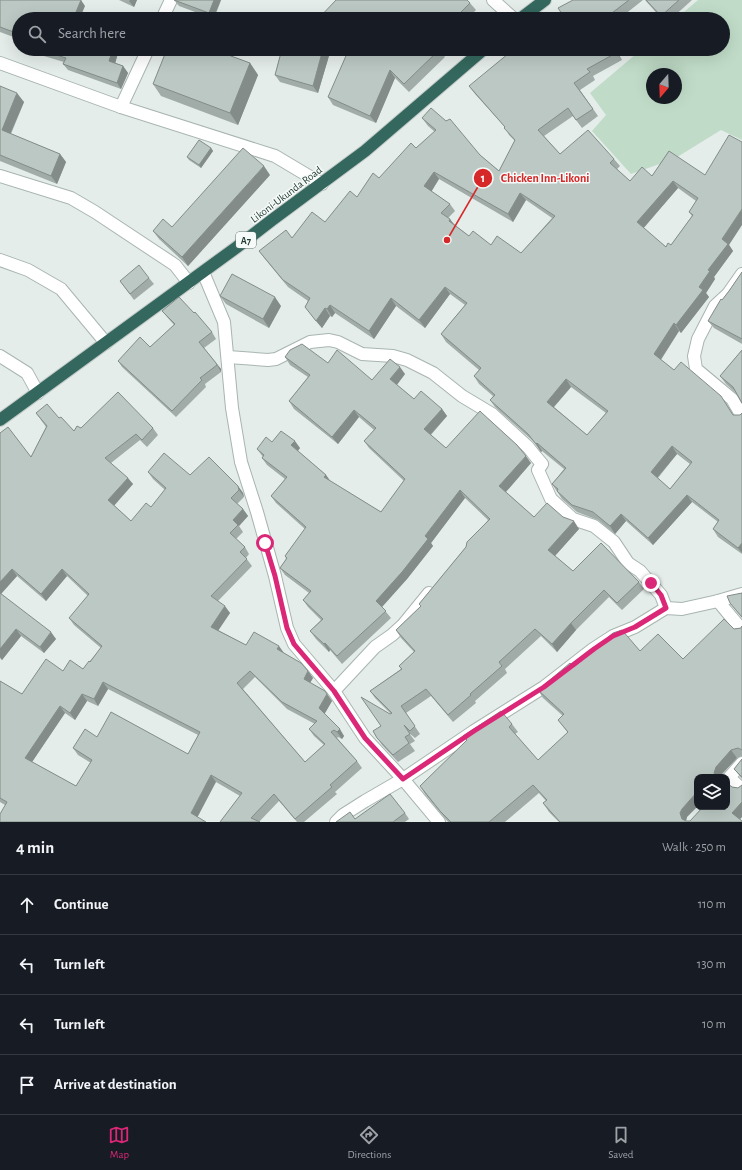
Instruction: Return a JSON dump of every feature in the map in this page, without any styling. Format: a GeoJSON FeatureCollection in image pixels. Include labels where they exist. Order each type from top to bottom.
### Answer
{"type":"FeatureCollection","features":[{"type":"Feature","properties":{"kind":"highway"},"geometry":{"type":"LineString","coordinates":[[529,12],[545,0]]}},
{"type":"Feature","properties":{"kind":"highway","name":"Likoni-Ukunda Road"},"geometry":{"type":"LineString","coordinates":[[0,420],[189,283],[322,184],[365,151],[476,56]]}},
{"type":"Feature","properties":{"kind":"street"},"geometry":{"type":"LineString","coordinates":[[165,12],[171,0]]}},
{"type":"Feature","properties":{"kind":"street"},"geometry":{"type":"LineString","coordinates":[[493,0],[506,12]]}},
{"type":"Feature","properties":{"kind":"street"},"geometry":{"type":"LineString","coordinates":[[121,107],[145,56]]}},
{"type":"Feature","properties":{"kind":"street"},"geometry":{"type":"LineString","coordinates":[[0,63],[121,107],[275,156],[322,184]]}},
{"type":"Feature","properties":{"kind":"street"},"geometry":{"type":"LineString","coordinates":[[0,176],[71,198],[95,212],[175,265],[189,283]]}},
{"type":"Feature","properties":{"kind":"street"},"geometry":{"type":"LineString","coordinates":[[0,260],[28,270],[61,289],[106,343]]}},
{"type":"Feature","properties":{"kind":"street"},"geometry":{"type":"LineString","coordinates":[[203,272],[224,322],[232,408],[241,462],[275,576],[287,628],[294,644],[334,691],[365,738],[403,779],[439,822]]}},
{"type":"Feature","properties":{"kind":"street"},"geometry":{"type":"LineString","coordinates":[[742,274],[728,294],[715,306],[698,339],[694,356],[696,369],[732,399],[742,416]]}},
{"type":"Feature","properties":{"kind":"street"},"geometry":{"type":"LineString","coordinates":[[228,357],[268,360],[276,359],[310,342],[329,340],[338,342],[362,354],[392,356],[418,364],[433,373],[462,396],[492,414],[522,441],[542,464],[538,470],[551,499],[573,519],[594,526],[614,542],[628,563],[640,571],[661,595],[666,608]]}},
{"type":"Feature","properties":{"kind":"street"},"geometry":{"type":"LineString","coordinates":[[0,356],[26,373],[38,393]]}},
{"type":"Feature","properties":{"kind":"street"},"geometry":{"type":"LineString","coordinates":[[334,691],[375,647],[403,625],[436,585]]}},
{"type":"Feature","properties":{"kind":"street"},"geometry":{"type":"LineString","coordinates":[[336,822],[343,815],[403,779],[474,731],[544,687],[594,649],[618,634],[635,627],[666,608],[682,609],[742,594]]}},
{"type":"Feature","properties":{"kind":"street"},"geometry":{"type":"LineString","coordinates":[[718,601],[742,630]]}},
{"type":"Feature","properties":{"kind":"street"},"geometry":{"type":"LineString","coordinates":[[730,777],[742,764]]}},
{"type":"Feature","properties":{"kind":"street"},"geometry":{"type":"LineString","coordinates":[[730,780],[733,781],[742,789]]}},
{"type":"Feature","properties":{"kind":"green space"},"geometry":{"type":"Polygon","coordinates":[[[698,0],[742,0],[742,140],[721,130],[674,159],[631,174],[592,131],[606,115],[590,93],[634,56],[730,56],[730,12],[684,12],[698,0]]]}},
{"type":"Feature","properties":{"kind":"building"},"geometry":{"type":"Polygon","coordinates":[[[0,0],[81,0],[76,12],[12,12],[12,31],[0,27],[0,0]]]}},
{"type":"Feature","properties":{"kind":"building"},"geometry":{"type":"Polygon","coordinates":[[[174,0],[214,0],[209,12],[174,0]]]}},
{"type":"Feature","properties":{"kind":"building"},"geometry":{"type":"Polygon","coordinates":[[[336,0],[467,0],[470,3],[461,12],[325,12],[336,0]]]}},
{"type":"Feature","properties":{"kind":"building"},"geometry":{"type":"Polygon","coordinates":[[[573,0],[629,0],[613,12],[561,12],[558,8],[573,0]]]}},
{"type":"Feature","properties":{"kind":"building"},"geometry":{"type":"Polygon","coordinates":[[[646,0],[679,0],[666,12],[657,12],[646,0]]]}},
{"type":"Feature","properties":{"kind":"building"},"geometry":{"type":"Polygon","coordinates":[[[60,56],[111,56],[109,61],[123,66],[117,83],[63,64],[66,58],[60,56]]]}},
{"type":"Feature","properties":{"kind":"building"},"geometry":{"type":"Polygon","coordinates":[[[164,56],[231,56],[250,63],[230,113],[153,84],[164,56]]]}},
{"type":"Feature","properties":{"kind":"building"},"geometry":{"type":"Polygon","coordinates":[[[280,56],[321,56],[313,86],[275,75],[280,56]]]}},
{"type":"Feature","properties":{"kind":"building"},"geometry":{"type":"Polygon","coordinates":[[[346,56],[433,56],[404,84],[390,70],[370,116],[328,97],[346,56]]]}},
{"type":"Feature","properties":{"kind":"building"},"geometry":{"type":"Polygon","coordinates":[[[505,56],[611,56],[587,69],[590,72],[574,83],[593,109],[576,120],[568,108],[538,130],[560,154],[588,130],[614,159],[610,163],[630,181],[642,167],[652,176],[669,151],[705,175],[729,135],[742,142],[742,209],[722,239],[728,244],[708,270],[710,271],[699,287],[703,290],[676,325],[674,323],[654,354],[674,370],[681,362],[721,396],[733,415],[740,415],[742,413],[742,543],[738,548],[713,529],[719,520],[687,495],[648,538],[621,514],[610,526],[593,512],[572,505],[557,491],[558,489],[552,484],[566,468],[537,443],[536,444],[528,434],[490,400],[495,395],[474,376],[481,368],[441,334],[467,303],[445,287],[419,320],[391,298],[369,331],[330,305],[327,309],[325,308],[316,321],[305,307],[310,298],[283,280],[259,251],[286,230],[292,238],[312,212],[325,222],[350,191],[357,197],[373,173],[379,178],[411,143],[416,148],[436,130],[422,118],[431,108],[446,121],[450,119],[480,155],[499,171],[515,140],[504,128],[505,127],[469,86],[505,56]],[[434,172],[424,186],[450,204],[441,213],[469,236],[473,231],[491,245],[497,236],[521,253],[555,216],[520,193],[508,214],[434,172]],[[673,181],[637,222],[666,247],[668,243],[671,245],[693,215],[689,212],[698,198],[673,181]],[[566,379],[547,402],[587,435],[608,411],[566,379]],[[672,446],[651,472],[670,489],[692,462],[672,446]]]}},
{"type":"Feature","properties":{"kind":"building"},"geometry":{"type":"Polygon","coordinates":[[[0,86],[17,93],[2,130],[60,154],[51,176],[0,155],[0,86]]]}},
{"type":"Feature","properties":{"kind":"building"},"geometry":{"type":"Polygon","coordinates":[[[199,140],[211,148],[199,165],[187,157],[199,140]]]}},
{"type":"Feature","properties":{"kind":"building"},"geometry":{"type":"Polygon","coordinates":[[[243,148],[264,166],[182,257],[153,231],[163,219],[172,227],[243,148]]]}},
{"type":"Feature","properties":{"kind":"building"},"geometry":{"type":"Polygon","coordinates":[[[139,265],[149,278],[130,294],[120,281],[139,265]]]}},
{"type":"Feature","properties":{"kind":"building"},"geometry":{"type":"Polygon","coordinates":[[[742,272],[742,339],[708,321],[721,299],[722,300],[742,272]]]}},
{"type":"Feature","properties":{"kind":"building"},"geometry":{"type":"Polygon","coordinates":[[[232,274],[275,297],[263,319],[220,296],[232,274]]]}},
{"type":"Feature","properties":{"kind":"building"},"geometry":{"type":"Polygon","coordinates":[[[179,297],[194,313],[195,312],[212,332],[199,342],[217,365],[200,378],[202,380],[172,411],[118,361],[140,337],[150,347],[175,324],[162,311],[179,297]]]}},
{"type":"Feature","properties":{"kind":"building"},"geometry":{"type":"Polygon","coordinates":[[[302,344],[328,363],[337,350],[372,380],[390,359],[400,367],[390,379],[414,399],[421,391],[442,409],[424,429],[446,448],[480,411],[517,445],[526,456],[499,486],[534,517],[547,503],[563,517],[574,521],[548,550],[573,571],[601,543],[639,582],[617,603],[604,590],[552,644],[535,629],[499,662],[502,666],[448,715],[426,689],[401,706],[415,726],[410,731],[404,725],[410,734],[405,737],[409,743],[393,755],[377,738],[373,731],[381,726],[361,697],[390,714],[392,713],[370,691],[402,669],[399,666],[415,651],[396,630],[421,606],[419,604],[466,547],[467,542],[490,519],[460,490],[425,536],[428,539],[402,572],[376,601],[386,611],[337,656],[325,643],[324,644],[310,631],[323,619],[303,600],[311,591],[280,568],[287,558],[285,556],[306,527],[271,496],[287,477],[262,458],[264,455],[257,449],[266,437],[272,442],[281,431],[295,441],[291,445],[326,475],[324,477],[381,512],[405,479],[364,441],[376,428],[354,410],[332,437],[289,401],[310,375],[285,357],[290,350],[302,344]]]}},
{"type":"Feature","properties":{"kind":"building"},"geometry":{"type":"Polygon","coordinates":[[[742,350],[742,403],[733,387],[720,376],[742,350]]]}},
{"type":"Feature","properties":{"kind":"building"},"geometry":{"type":"Polygon","coordinates":[[[118,392],[153,428],[142,440],[136,434],[105,458],[128,478],[108,500],[131,521],[146,503],[151,507],[166,488],[148,472],[164,453],[190,475],[209,457],[238,486],[239,490],[231,498],[243,509],[233,520],[238,525],[230,533],[245,547],[240,552],[247,559],[211,596],[225,606],[211,627],[246,645],[254,632],[279,646],[277,649],[301,663],[308,671],[304,679],[325,691],[327,694],[319,708],[340,729],[337,732],[334,730],[331,732],[357,761],[330,785],[332,787],[295,819],[274,794],[251,818],[260,822],[220,822],[242,793],[211,775],[191,813],[206,822],[0,822],[0,814],[7,802],[0,798],[0,681],[22,694],[46,659],[63,671],[70,660],[83,669],[102,646],[69,618],[89,594],[62,569],[41,594],[12,569],[0,582],[0,433],[8,427],[31,457],[47,426],[36,413],[47,404],[59,418],[61,417],[74,431],[77,426],[81,428],[118,392]],[[250,671],[237,683],[305,762],[325,744],[309,729],[317,721],[282,702],[250,671]],[[103,682],[94,699],[82,694],[70,713],[60,706],[25,758],[76,786],[92,760],[73,748],[85,729],[97,737],[111,712],[188,754],[200,732],[103,682]]]}},
{"type":"Feature","properties":{"kind":"building"},"geometry":{"type":"Polygon","coordinates":[[[0,593],[51,632],[40,647],[16,629],[0,649],[0,593]]]}},
{"type":"Feature","properties":{"kind":"building"},"geometry":{"type":"Polygon","coordinates":[[[742,593],[742,617],[730,603],[727,596],[742,593]]]}},
{"type":"Feature","properties":{"kind":"building"},"geometry":{"type":"Polygon","coordinates":[[[724,619],[734,629],[741,628],[742,626],[742,750],[738,748],[731,750],[716,767],[714,774],[694,774],[694,795],[680,813],[682,819],[690,821],[700,810],[730,810],[730,785],[738,788],[742,785],[742,802],[732,813],[742,822],[560,822],[543,803],[547,800],[533,785],[489,822],[451,822],[420,786],[467,740],[463,736],[501,711],[512,724],[509,727],[538,760],[568,732],[558,720],[564,714],[538,690],[570,663],[574,667],[613,633],[622,630],[640,651],[658,634],[683,659],[724,619]]]}},
{"type":"Feature","properties":{"kind":"building"},"geometry":{"type":"Polygon","coordinates":[[[742,759],[742,777],[734,769],[742,759]]]}},
{"type":"Feature","properties":{"kind":"building"},"geometry":{"type":"Polygon","coordinates":[[[390,794],[405,813],[393,822],[336,822],[350,812],[355,819],[390,794]]]}},
{"type":"Feature","properties":{"kind":"place","name":"Chicken Inn-Likoni"},"geometry":{"type":"Point","coordinates":[447,240]}},
{"type":"Feature","properties":{"kind":"route"},"geometry":{"type":"LineString","coordinates":[[265,543],[275,576],[287,628],[294,644],[334,691],[365,738],[403,779],[474,731],[544,687],[613,636],[635,627],[666,608],[661,595],[651,583]]}}]}
